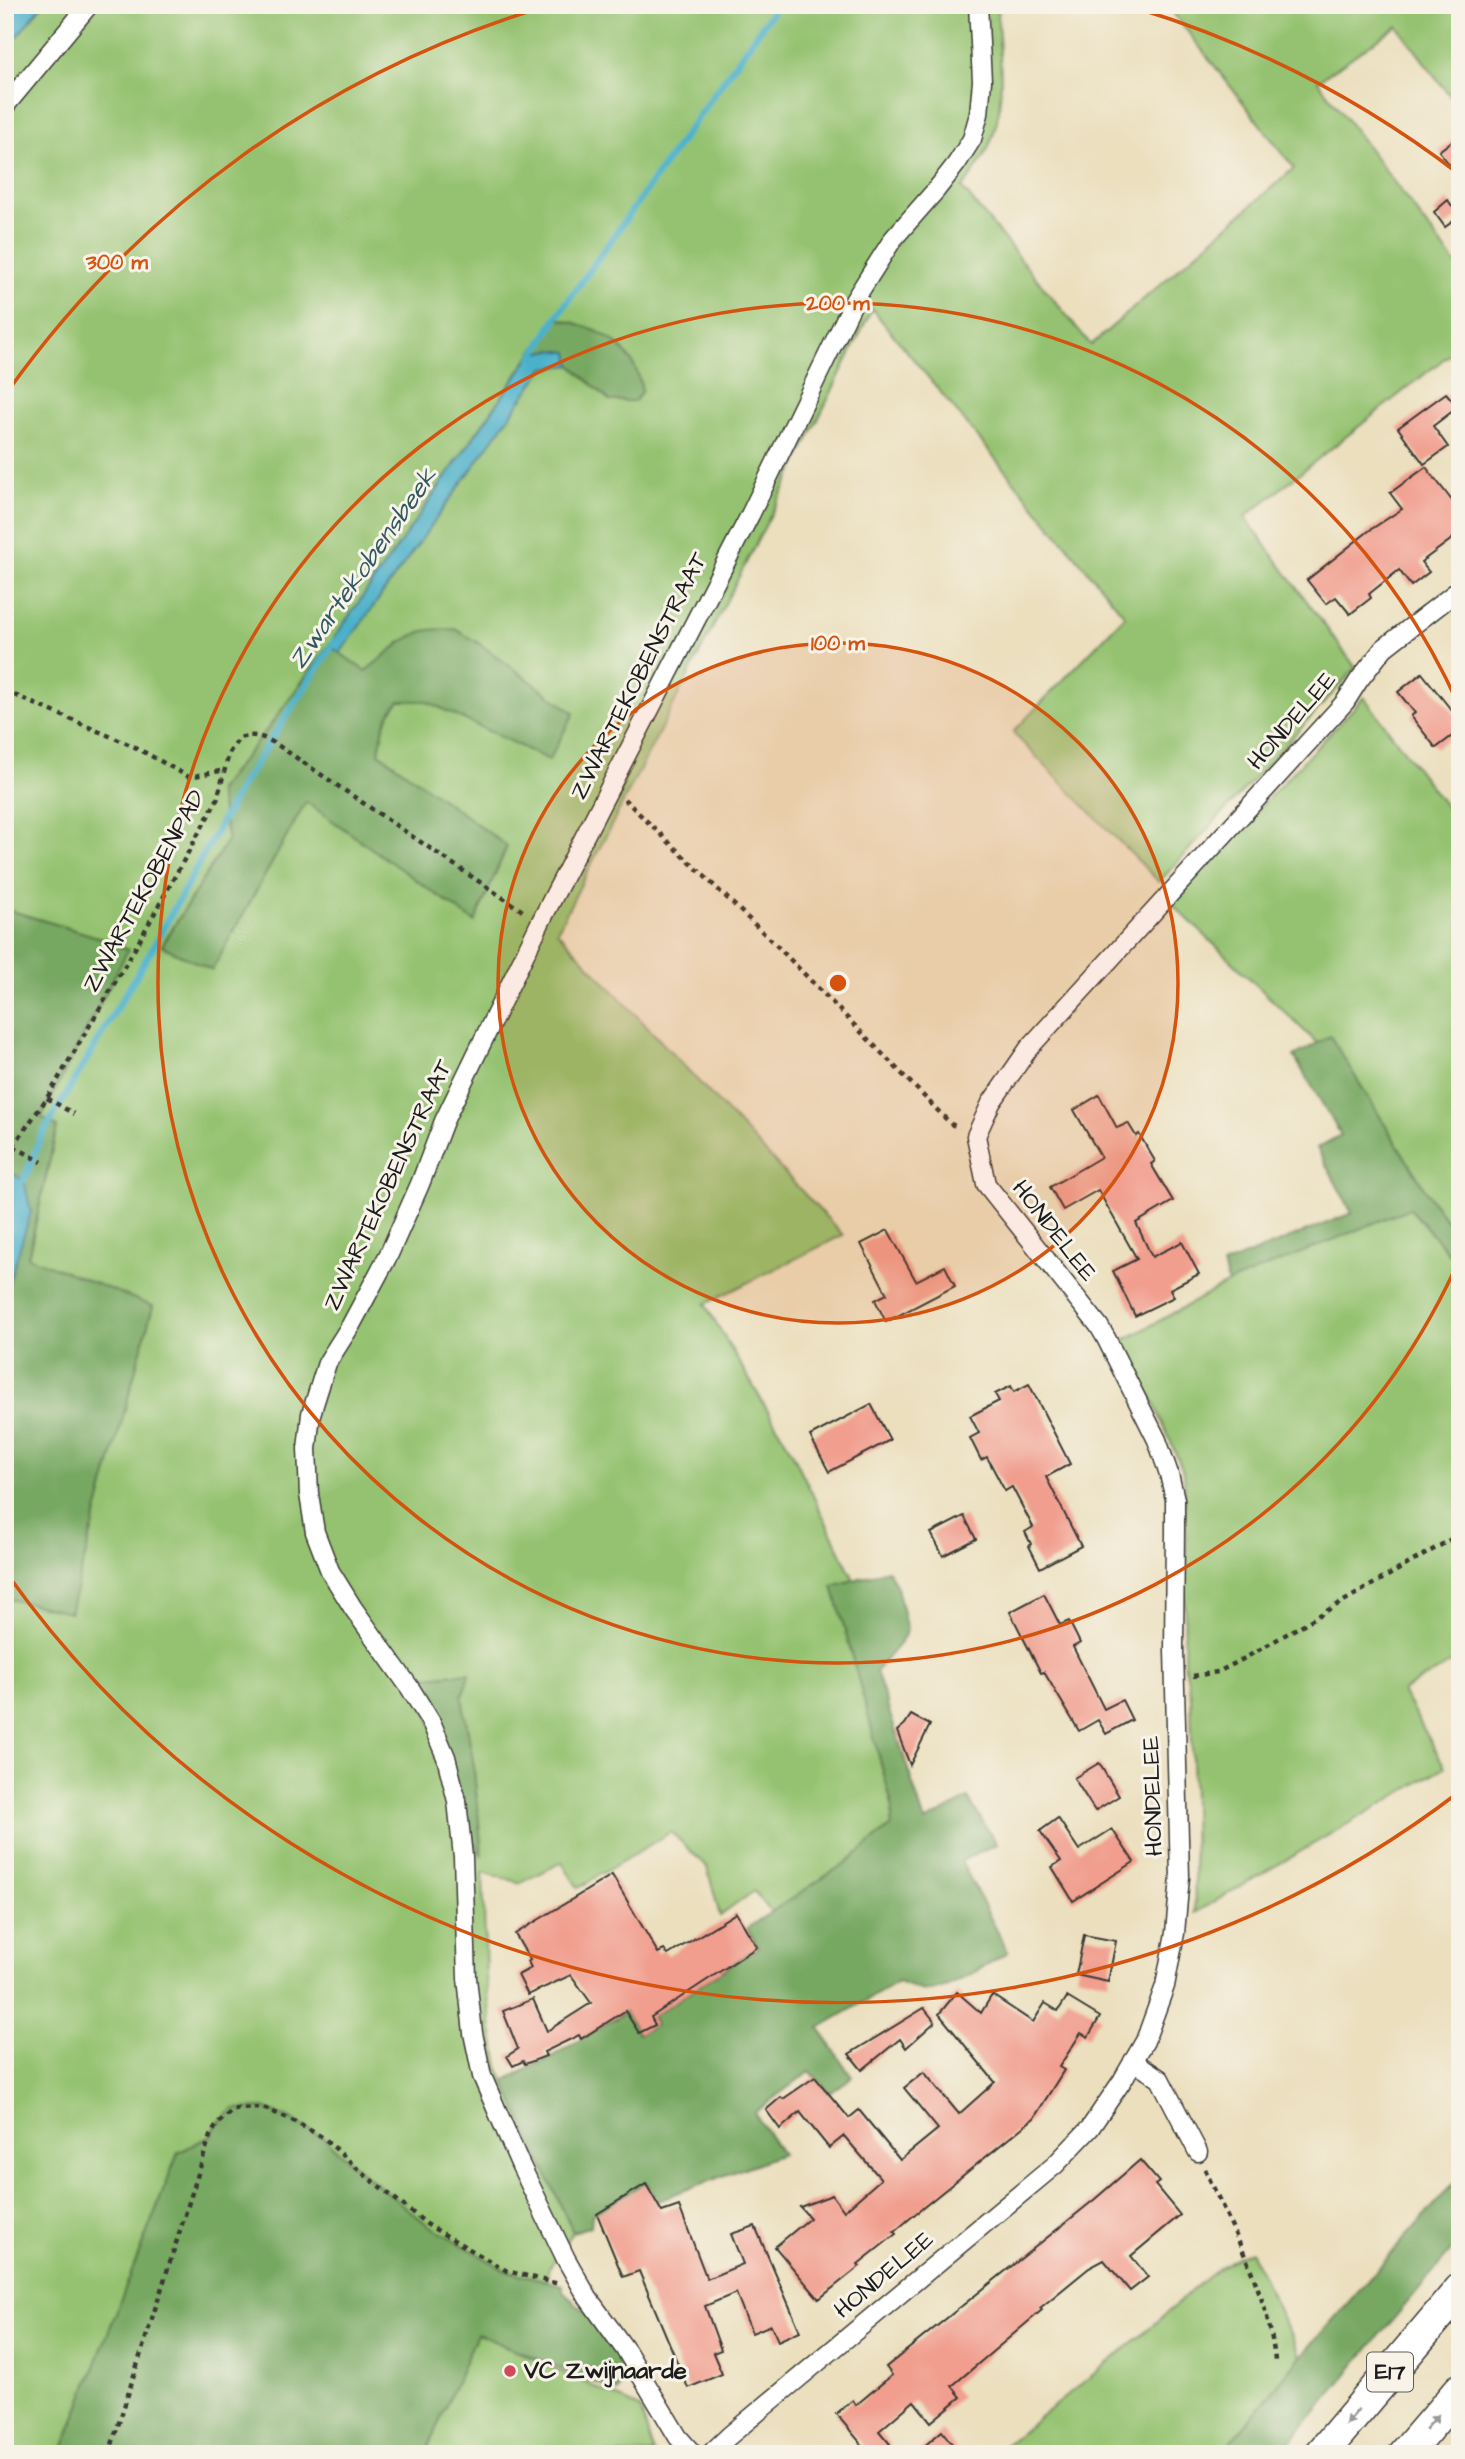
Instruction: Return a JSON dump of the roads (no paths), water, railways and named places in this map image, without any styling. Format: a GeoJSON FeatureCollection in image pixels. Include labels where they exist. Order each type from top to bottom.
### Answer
{"type":"FeatureCollection","features":[{"type":"Feature","properties":{"kind":"highway","name":"E17"},"geometry":{"type":"LineString","coordinates":[[1321,2454],[1460,2290]]}},
{"type":"Feature","properties":{"kind":"highway","name":"E17"},"geometry":{"type":"LineString","coordinates":[[1405,2454],[1460,2390]]}},
{"type":"Feature","properties":{"kind":"street"},"geometry":{"type":"LineString","coordinates":[[5,106],[89,5]]}},
{"type":"Feature","properties":{"kind":"street","name":"ZWARTEKOBENSTRAAT"},"geometry":{"type":"LineString","coordinates":[[692,2454],[678,2437],[627,2352],[588,2298],[566,2259],[521,2166],[482,2076],[473,2033],[467,1979],[463,1857],[457,1801],[446,1757],[432,1724],[410,1688],[330,1571],[315,1532],[309,1494],[307,1449],[311,1414],[327,1363],[351,1325],[388,1254],[420,1184],[444,1121],[540,923],[750,515],[855,299],[893,239],[936,190],[972,139],[979,114],[982,81],[978,5]]}},
{"type":"Feature","properties":{"kind":"street","name":"HONDELEE"},"geometry":{"type":"LineString","coordinates":[[710,2454],[1055,2165],[1090,2128],[1144,2041],[1165,1986],[1175,1933],[1180,1877],[1175,1679],[1175,1499],[1157,1440],[1098,1326],[986,1184],[976,1136],[991,1103],[1029,1048],[1345,702],[1384,648],[1460,589]]}},
{"type":"Feature","properties":{"kind":"street"},"geometry":{"type":"LineString","coordinates":[[1133,2062],[1160,2079],[1198,2152]]}},
{"type":"Feature","properties":{"kind":"water"},"geometry":{"type":"Polygon","coordinates":[[[5,5],[42,5],[5,52],[5,5]]]}},
{"type":"Feature","properties":{"kind":"water"},"geometry":{"type":"Polygon","coordinates":[[[551,350],[569,352],[571,365],[544,368],[340,653],[329,645],[532,354],[551,350]]]}},
{"type":"Feature","properties":{"kind":"water"},"geometry":{"type":"Polygon","coordinates":[[[11,1173],[24,1180],[31,1212],[5,1295],[5,1174],[11,1173]]]}},
{"type":"Feature","properties":{"kind":"waterway","name":"Zwartekobensbeek"},"geometry":{"type":"LineString","coordinates":[[532,359],[556,318],[777,5]]}},
{"type":"Feature","properties":{"kind":"waterway","name":"Zwartekobensbeek"},"geometry":{"type":"LineString","coordinates":[[24,1180],[41,1137],[156,942],[242,784],[335,641]]}},
{"type":"Feature","properties":{"kind":"place","name":"VC Zwijnaarde"},"geometry":{"type":"Point","coordinates":[510,2371]}}]}
